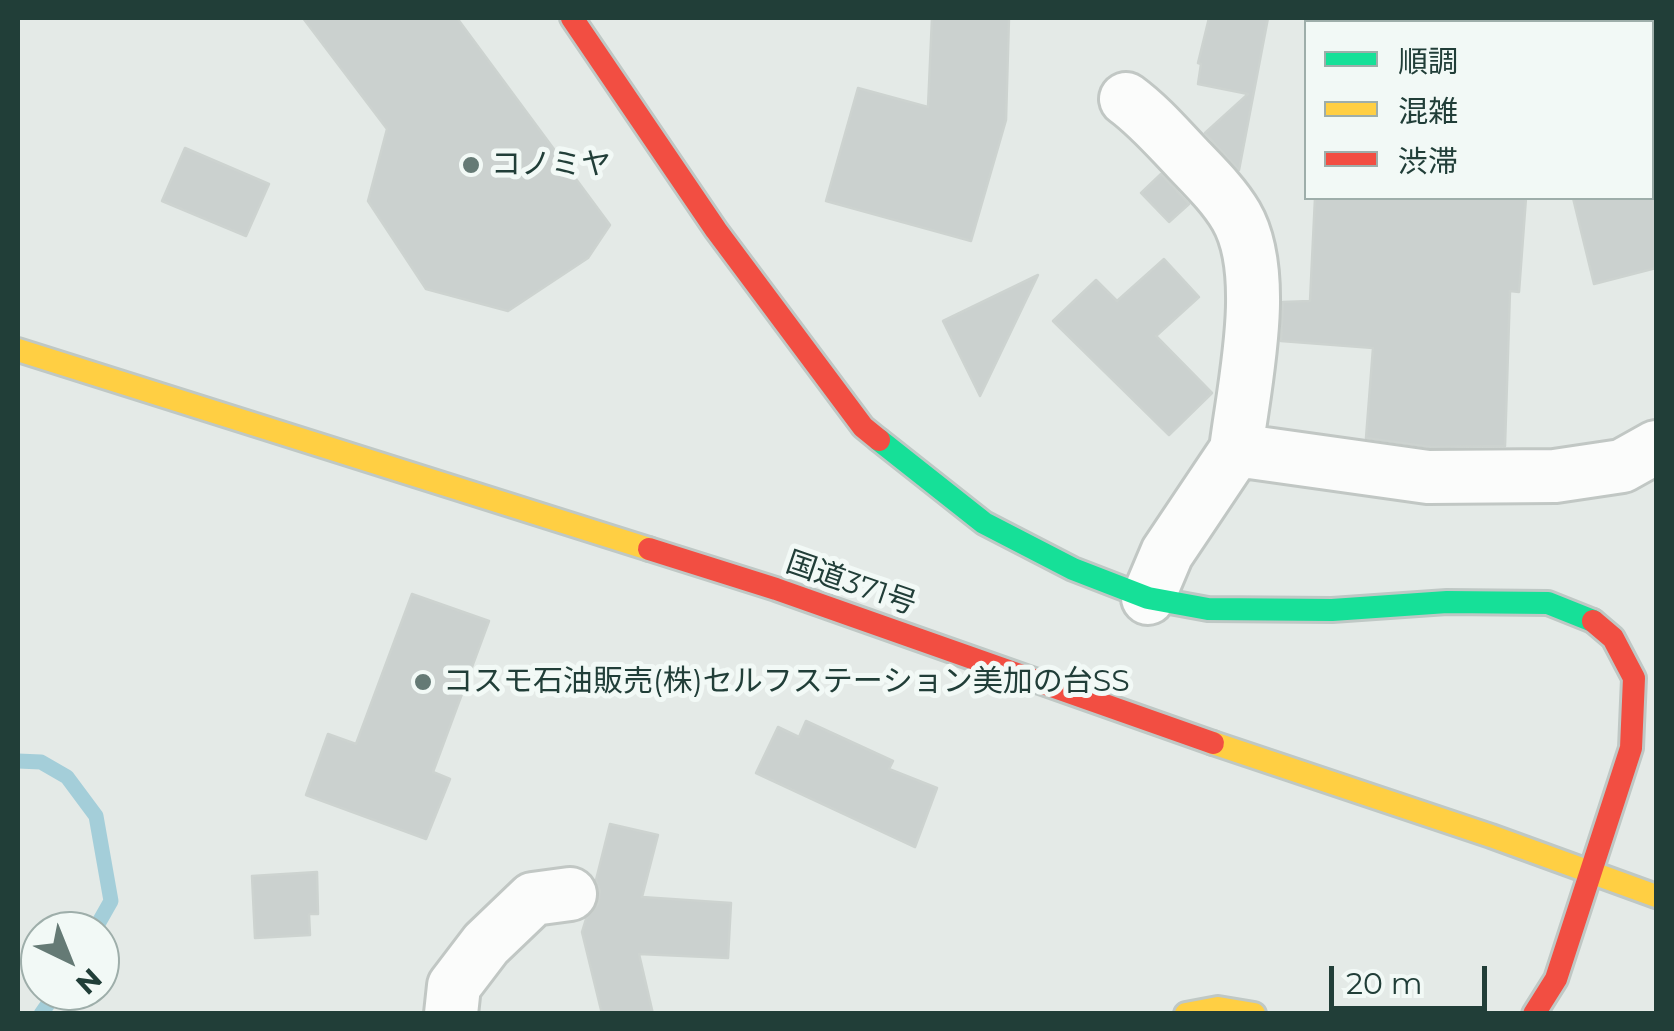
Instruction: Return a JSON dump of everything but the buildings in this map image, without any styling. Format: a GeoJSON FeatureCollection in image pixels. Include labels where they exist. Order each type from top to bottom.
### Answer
{"type":"FeatureCollection","features":[{"type":"Feature","properties":{"kind":"main road"},"geometry":{"type":"LineString","coordinates":[[572,18],[716,230],[863,428],[984,522],[1073,570],[1148,598],[1226,609],[1548,603],[1588,617],[1613,638],[1634,678],[1631,748],[1556,979],[1534,1014]]}},
{"type":"Feature","properties":{"kind":"main road","name":"国道371号"},"geometry":{"type":"LineString","coordinates":[[18,350],[776,589],[1130,716],[1656,896]]}},
{"type":"Feature","properties":{"kind":"main road"},"geometry":{"type":"LineString","coordinates":[[1186,1014],[1218,1008],[1254,1014]]}},
{"type":"Feature","properties":{"kind":"street"},"geometry":{"type":"LineString","coordinates":[[1126,99],[1144,112],[1221,196],[1237,218],[1252,268],[1251,346],[1236,450],[1168,553],[1148,598]]}},
{"type":"Feature","properties":{"kind":"street"},"geometry":{"type":"LineString","coordinates":[[1236,450],[1428,477],[1555,476],[1622,466],[1656,447]]}},
{"type":"Feature","properties":{"kind":"street"},"geometry":{"type":"LineString","coordinates":[[451,1014],[454,986],[486,944],[533,899],[570,894]]}},
{"type":"Feature","properties":{"kind":"waterway"},"geometry":{"type":"LineString","coordinates":[[18,761],[41,762],[67,777],[96,816],[111,901],[105,911]]}},
{"type":"Feature","properties":{"kind":"traffic: fast"},"geometry":{"type":"LineString","coordinates":[[879,440],[984,523],[1073,569],[1148,598],[1208,609],[1332,610],[1447,602],[1548,603],[1593,621]]}},
{"type":"Feature","properties":{"kind":"traffic: slow"},"geometry":{"type":"LineString","coordinates":[[18,350],[649,549]]}},
{"type":"Feature","properties":{"kind":"traffic: slow"},"geometry":{"type":"LineString","coordinates":[[1213,743],[1656,896]]}},
{"type":"Feature","properties":{"kind":"traffic: slow"},"geometry":{"type":"LineString","coordinates":[[1186,1014],[1218,1008],[1254,1014]]}},
{"type":"Feature","properties":{"kind":"traffic: jam"},"geometry":{"type":"LineString","coordinates":[[572,18],[716,230],[863,427],[879,440]]}},
{"type":"Feature","properties":{"kind":"traffic: jam"},"geometry":{"type":"LineString","coordinates":[[649,549],[776,589],[1213,743]]}},
{"type":"Feature","properties":{"kind":"traffic: jam"},"geometry":{"type":"LineString","coordinates":[[1534,1014],[1556,979],[1631,748],[1634,678],[1613,638],[1593,621]]}},
{"type":"Feature","properties":{"kind":"place","name":"コノミヤ"},"geometry":{"type":"Point","coordinates":[471,165]}},
{"type":"Feature","properties":{"kind":"place","name":"コスモ石油販売(株)セルフステーション美加の台SS"},"geometry":{"type":"Point","coordinates":[423,682]}}]}
